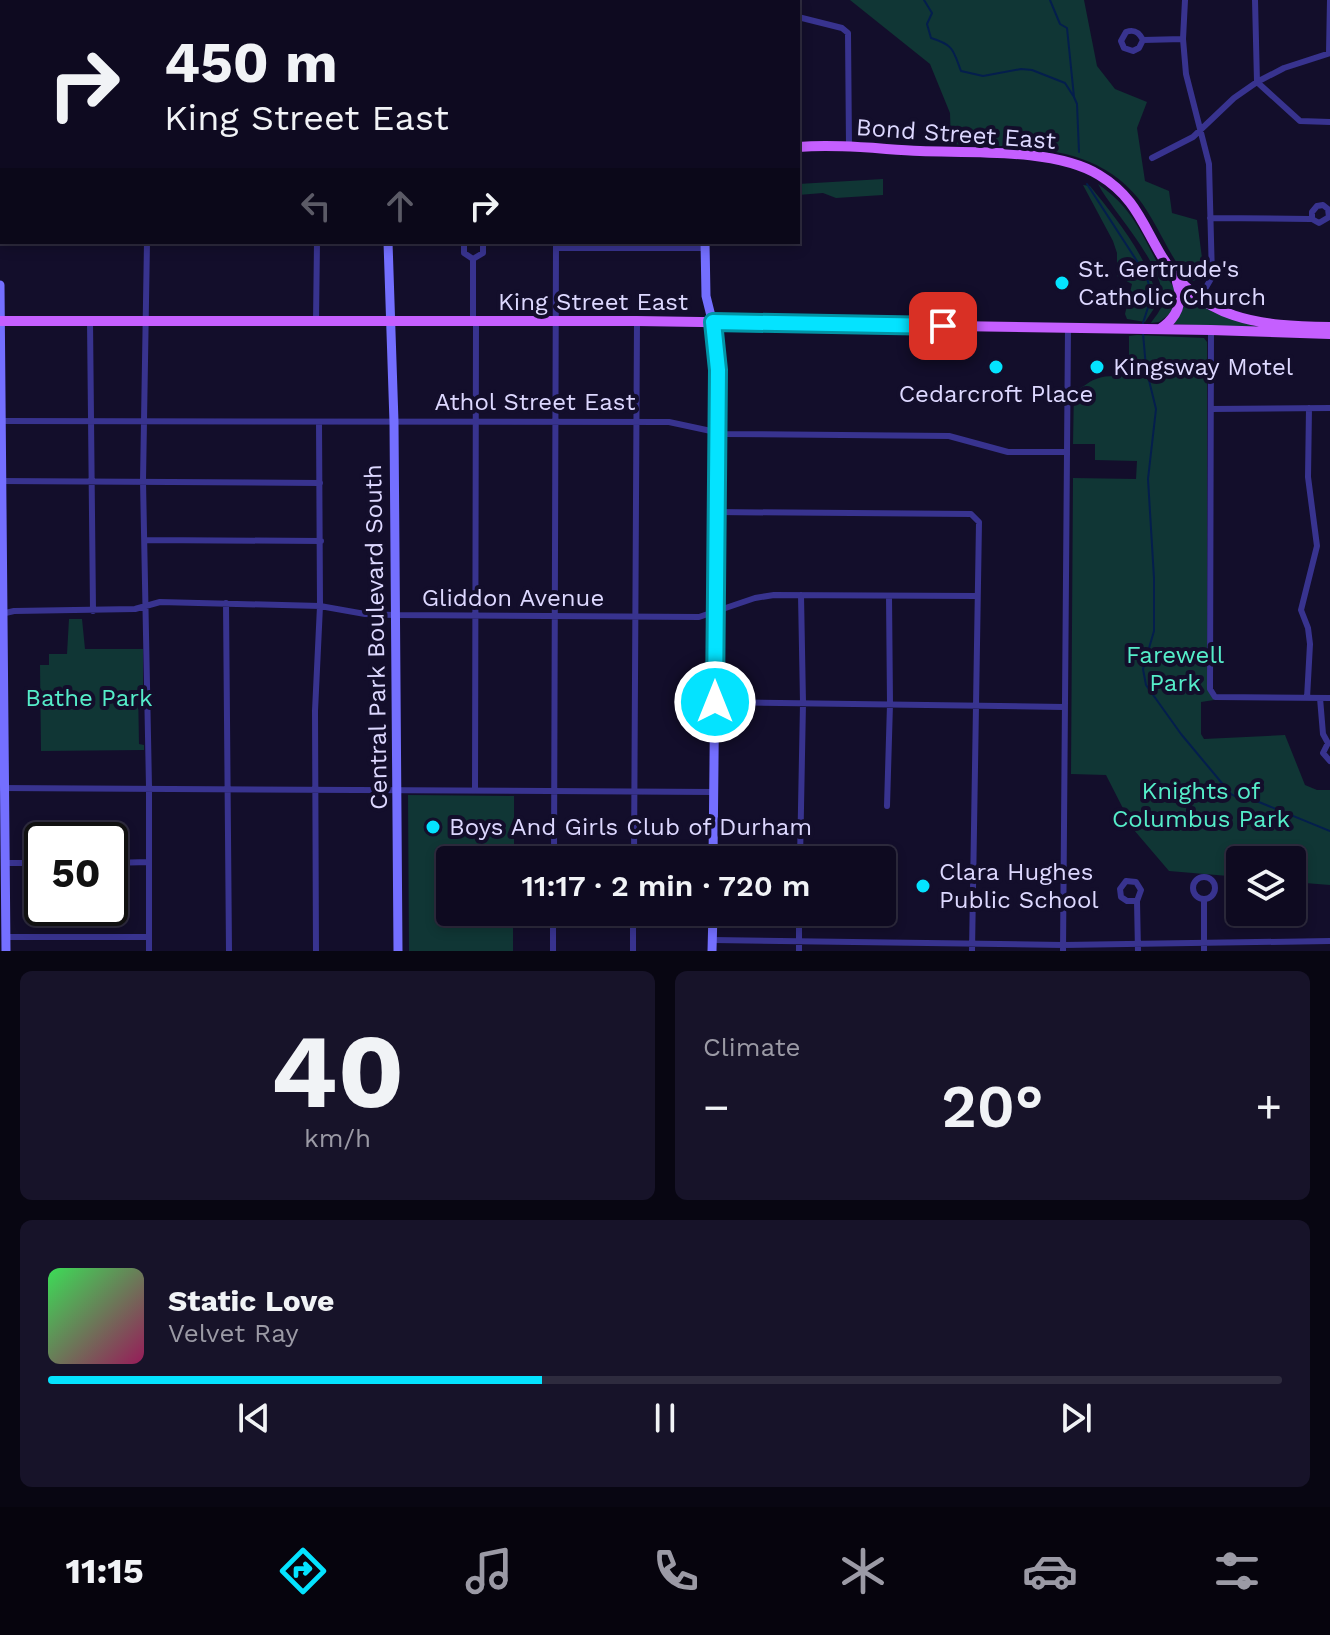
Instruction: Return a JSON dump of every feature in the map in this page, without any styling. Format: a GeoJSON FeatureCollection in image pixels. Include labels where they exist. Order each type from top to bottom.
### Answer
{"type":"FeatureCollection","features":[{"type":"Feature","properties":{"kind":"main road","name":"Bond Street East"},"geometry":{"type":"LineString","coordinates":[[800,147],[849,146],[1033,156],[1082,167],[1109,181],[1138,210],[1176,277],[1208,306],[1254,322],[1330,327]]}},
{"type":"Feature","properties":{"kind":"main road","name":"Central Park Boulevard South"},"geometry":{"type":"LineString","coordinates":[[388,244],[394,422],[398,951]]}},
{"type":"Feature","properties":{"kind":"main road"},"geometry":{"type":"LineString","coordinates":[[705,245],[706,296],[713,322],[717,362],[713,846]]}},
{"type":"Feature","properties":{"kind":"main road"},"geometry":{"type":"LineString","coordinates":[[1150,330],[1171,322],[1177,311],[1180,292],[1176,277]]}},
{"type":"Feature","properties":{"kind":"main road"},"geometry":{"type":"LineString","coordinates":[[0,285],[2,788],[6,951]]}},
{"type":"Feature","properties":{"kind":"main road","name":"King Street East"},"geometry":{"type":"LineString","coordinates":[[0,321],[637,321],[1330,334]]}},
{"type":"Feature","properties":{"kind":"main road"},"geometry":{"type":"LineString","coordinates":[[712,946],[713,926]]}},
{"type":"Feature","properties":{"kind":"street"},"geometry":{"type":"LineString","coordinates":[[1185,0],[1183,39],[1190,95],[1209,166],[1212,277],[1205,289],[1194,296]]}},
{"type":"Feature","properties":{"kind":"street"},"geometry":{"type":"LineString","coordinates":[[1255,0],[1257,82],[1300,121],[1330,122]]}},
{"type":"Feature","properties":{"kind":"street"},"geometry":{"type":"LineString","coordinates":[[1152,158],[1201,130],[1234,98],[1257,82],[1284,68],[1330,53],[1330,0]]}},
{"type":"Feature","properties":{"kind":"street"},"geometry":{"type":"LineString","coordinates":[[800,18],[842,28],[848,33],[849,146]]}},
{"type":"Feature","properties":{"kind":"street"},"geometry":{"type":"LineString","coordinates":[[1143,40],[1183,39]]}},
{"type":"Feature","properties":{"kind":"street"},"geometry":{"type":"LineString","coordinates":[[1210,218],[1312,219]]}},
{"type":"Feature","properties":{"kind":"street"},"geometry":{"type":"LineString","coordinates":[[147,244],[143,481],[149,951]]}},
{"type":"Feature","properties":{"kind":"street"},"geometry":{"type":"LineString","coordinates":[[316,322],[317,244]]}},
{"type":"Feature","properties":{"kind":"street"},"geometry":{"type":"LineString","coordinates":[[464,244],[464,253],[473,259]]}},
{"type":"Feature","properties":{"kind":"street"},"geometry":{"type":"LineString","coordinates":[[473,259],[483,253],[483,244]]}},
{"type":"Feature","properties":{"kind":"street"},"geometry":{"type":"LineString","coordinates":[[554,846],[556,245],[705,245]]}},
{"type":"Feature","properties":{"kind":"street"},"geometry":{"type":"LineString","coordinates":[[473,259],[475,790]]}},
{"type":"Feature","properties":{"kind":"street"},"geometry":{"type":"LineString","coordinates":[[90,321],[93,611]]}},
{"type":"Feature","properties":{"kind":"street"},"geometry":{"type":"LineString","coordinates":[[634,846],[637,321]]}},
{"type":"Feature","properties":{"kind":"street"},"geometry":{"type":"LineString","coordinates":[[1063,948],[1068,328]]}},
{"type":"Feature","properties":{"kind":"street"},"geometry":{"type":"LineString","coordinates":[[1211,330],[1210,689],[1215,697],[1330,698]]}},
{"type":"Feature","properties":{"kind":"street"},"geometry":{"type":"LineString","coordinates":[[1307,698],[1310,644],[1301,610],[1317,546],[1308,477],[1309,408]]}},
{"type":"Feature","properties":{"kind":"street"},"geometry":{"type":"LineString","coordinates":[[1211,409],[1330,408]]}},
{"type":"Feature","properties":{"kind":"street","name":"Athol Street East"},"geometry":{"type":"LineString","coordinates":[[1,421],[676,423],[716,433],[949,436],[1008,452],[1066,452]]}},
{"type":"Feature","properties":{"kind":"street"},"geometry":{"type":"LineString","coordinates":[[316,951],[315,711],[321,541],[319,422]]}},
{"type":"Feature","properties":{"kind":"street"},"geometry":{"type":"LineString","coordinates":[[1,481],[320,483]]}},
{"type":"Feature","properties":{"kind":"street"},"geometry":{"type":"LineString","coordinates":[[715,512],[971,514],[979,522],[972,947]]}},
{"type":"Feature","properties":{"kind":"street"},"geometry":{"type":"LineString","coordinates":[[146,540],[321,541]]}},
{"type":"Feature","properties":{"kind":"street"},"geometry":{"type":"LineString","coordinates":[[800,846],[801,595]]}},
{"type":"Feature","properties":{"kind":"street","name":"Gliddon Avenue"},"geometry":{"type":"LineString","coordinates":[[2,614],[135,609],[160,602],[320,606],[365,614],[394,615],[699,617],[764,596],[976,596]]}},
{"type":"Feature","properties":{"kind":"street"},"geometry":{"type":"LineString","coordinates":[[887,806],[889,596]]}},
{"type":"Feature","properties":{"kind":"street"},"geometry":{"type":"LineString","coordinates":[[226,603],[229,951]]}},
{"type":"Feature","properties":{"kind":"street"},"geometry":{"type":"LineString","coordinates":[[1320,698],[1323,734],[1329,743],[1323,753],[1330,761]]}},
{"type":"Feature","properties":{"kind":"street"},"geometry":{"type":"LineString","coordinates":[[715,702],[1064,707]]}},
{"type":"Feature","properties":{"kind":"street"},"geometry":{"type":"LineString","coordinates":[[2,788],[714,792]]}},
{"type":"Feature","properties":{"kind":"street"},"geometry":{"type":"LineString","coordinates":[[128,863],[149,862]]}},
{"type":"Feature","properties":{"kind":"street"},"geometry":{"type":"LineString","coordinates":[[5,863],[24,863]]}},
{"type":"Feature","properties":{"kind":"street"},"geometry":{"type":"LineString","coordinates":[[1204,899],[1204,947]]}},
{"type":"Feature","properties":{"kind":"street"},"geometry":{"type":"LineString","coordinates":[[1137,901],[1138,948]]}},
{"type":"Feature","properties":{"kind":"street"},"geometry":{"type":"LineString","coordinates":[[553,926],[553,951]]}},
{"type":"Feature","properties":{"kind":"street"},"geometry":{"type":"LineString","coordinates":[[633,926],[633,951]]}},
{"type":"Feature","properties":{"kind":"street"},"geometry":{"type":"LineString","coordinates":[[799,926],[799,951]]}},
{"type":"Feature","properties":{"kind":"street"},"geometry":{"type":"LineString","coordinates":[[5,937],[149,937]]}},
{"type":"Feature","properties":{"kind":"street"},"geometry":{"type":"LineString","coordinates":[[887,941],[887,951]]}},
{"type":"Feature","properties":{"kind":"street"},"geometry":{"type":"LineString","coordinates":[[712,946],[887,941],[972,947],[1138,948],[1330,941]]}},
{"type":"Feature","properties":{"kind":"street"},"geometry":{"type":"LineString","coordinates":[[1268,942],[1268,951]]}},
{"type":"Feature","properties":{"kind":"green space"},"geometry":{"type":"Polygon","coordinates":[[[850,0],[1084,0],[1097,66],[1115,89],[1147,102],[1137,128],[1145,181],[1169,191],[1172,213],[1197,220],[1204,273],[1201,278],[1193,281],[1183,272],[1138,198],[1119,179],[1099,166],[1052,151],[951,144],[950,113],[930,64],[850,0]]]}},
{"type":"Feature","properties":{"kind":"green space"},"geometry":{"type":"Polygon","coordinates":[[[883,179],[883,195],[836,198],[823,193],[800,195],[800,184],[883,179]]]}},
{"type":"Feature","properties":{"kind":"green space"},"geometry":{"type":"Polygon","coordinates":[[[1098,184],[1119,201],[1134,220],[1176,291],[1171,313],[1159,322],[1151,323],[1161,307],[1158,277],[1150,260],[1098,184]]]}},
{"type":"Feature","properties":{"kind":"green space"},"geometry":{"type":"Polygon","coordinates":[[[1083,185],[1090,186],[1111,212],[1149,273],[1157,304],[1145,322],[1127,319],[1125,314],[1132,284],[1117,276],[1117,253],[1113,241],[1083,185]]]}},
{"type":"Feature","properties":{"kind":"green space"},"geometry":{"type":"Polygon","coordinates":[[[1183,291],[1213,312],[1260,328],[1174,324],[1184,304],[1183,291]]]}},
{"type":"Feature","properties":{"kind":"green space","name":"Knights of Columbus Park"},"geometry":{"type":"Polygon","coordinates":[[[1129,336],[1204,338],[1207,342],[1207,687],[1214,700],[1201,702],[1201,734],[1204,739],[1285,735],[1305,785],[1317,790],[1330,790],[1330,885],[1306,883],[1306,846],[1226,846],[1226,876],[1169,871],[1134,830],[1106,775],[1071,774],[1073,478],[1136,479],[1137,461],[1095,460],[1095,444],[1073,444],[1074,390],[1100,378],[1129,377],[1129,336]]]}},
{"type":"Feature","properties":{"kind":"green space","name":"Bathe Park"},"geometry":{"type":"Polygon","coordinates":[[[69,619],[82,619],[85,649],[143,649],[143,687],[138,688],[139,744],[144,745],[144,750],[41,751],[40,665],[49,665],[49,654],[67,654],[69,619]]]}},
{"type":"Feature","properties":{"kind":"green space"},"geometry":{"type":"Polygon","coordinates":[[[408,795],[514,796],[514,846],[436,846],[436,926],[513,926],[513,951],[409,951],[408,795]]]}},
{"type":"Feature","properties":{"kind":"waterway"},"geometry":{"type":"LineString","coordinates":[[924,0],[932,13],[927,24],[931,38],[952,49],[961,71],[983,76],[1032,70],[1065,83],[1074,97]]}},
{"type":"Feature","properties":{"kind":"waterway"},"geometry":{"type":"LineString","coordinates":[[1050,0],[1060,24],[1067,28],[1077,104],[1079,152]]}},
{"type":"Feature","properties":{"kind":"waterway"},"geometry":{"type":"LineString","coordinates":[[1087,184],[1146,275],[1152,295],[1143,323]]}},
{"type":"Feature","properties":{"kind":"waterway"},"geometry":{"type":"LineString","coordinates":[[1143,333],[1146,368],[1156,409],[1148,479],[1154,631],[1143,669],[1146,685],[1181,734],[1231,794],[1240,799],[1254,800],[1330,831]]}},
{"type":"Feature","properties":{"kind":"place","name":"St. Gertrude's Catholic Church"},"geometry":{"type":"Point","coordinates":[1062,283]}},
{"type":"Feature","properties":{"kind":"place","name":"Cedarcroft Place"},"geometry":{"type":"Point","coordinates":[996,367]}},
{"type":"Feature","properties":{"kind":"place","name":"Kingsway Motel"},"geometry":{"type":"Point","coordinates":[1097,367]}},
{"type":"Feature","properties":{"kind":"place","name":"Boys And Girls Club of Durham"},"geometry":{"type":"Point","coordinates":[433,827]}},
{"type":"Feature","properties":{"kind":"place","name":"Clara Hughes Public School"},"geometry":{"type":"Point","coordinates":[923,886]}},
{"type":"Feature","properties":{"kind":"route"},"geometry":{"type":"LineString","coordinates":[[715,702],[718,370],[713,322],[943,326]]}},
{"type":"Feature","properties":{"kind":"park label","name":"Farewell Park"},"geometry":{"type":"Point","coordinates":[1175,669]}}]}
